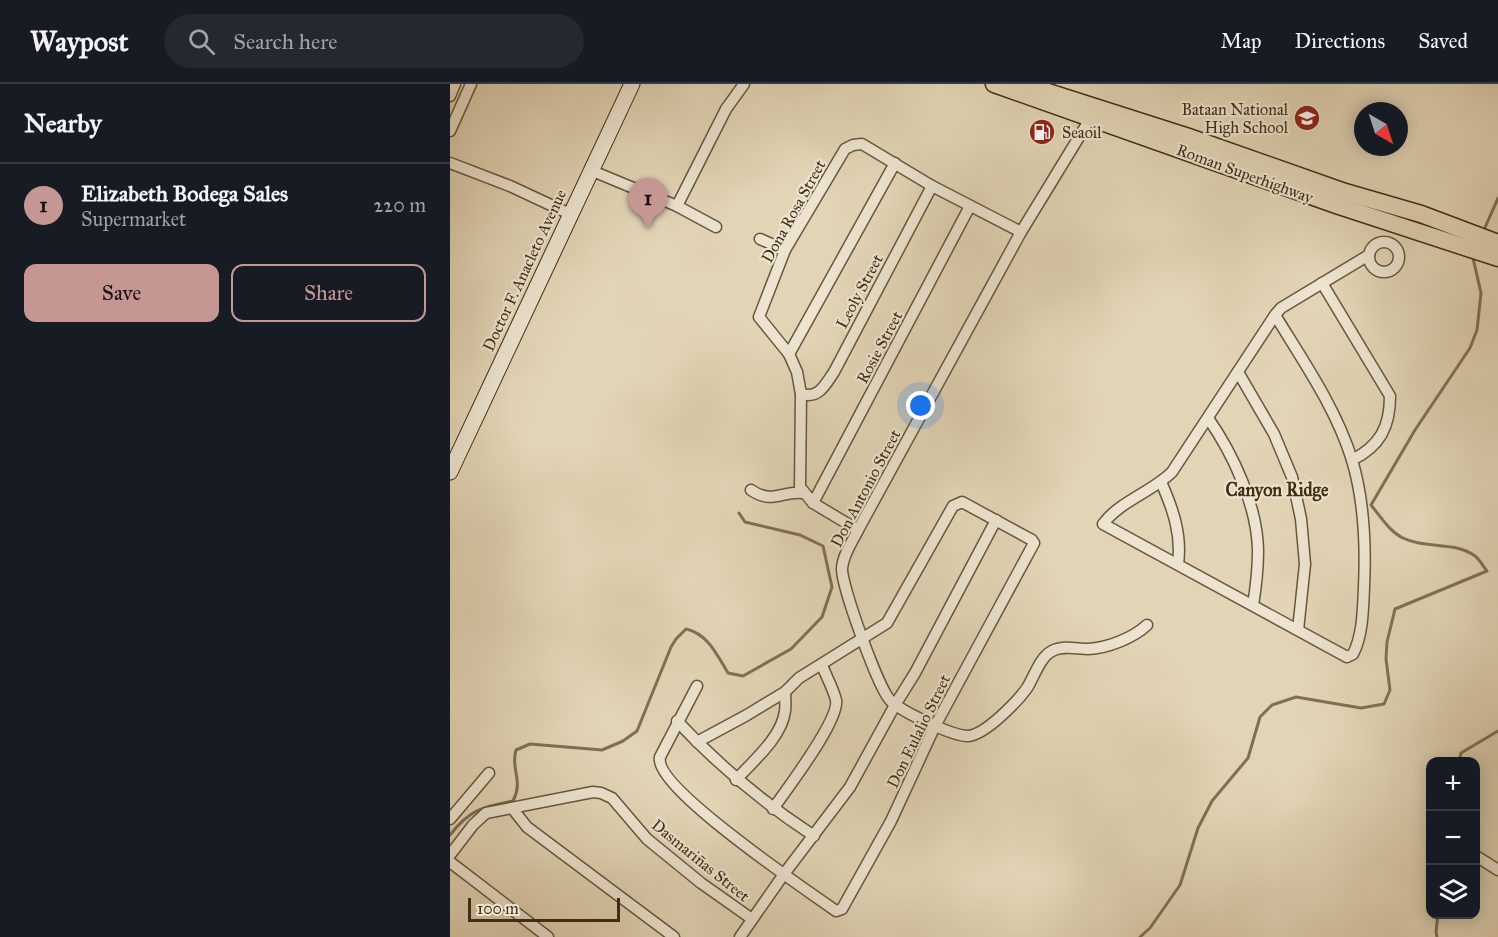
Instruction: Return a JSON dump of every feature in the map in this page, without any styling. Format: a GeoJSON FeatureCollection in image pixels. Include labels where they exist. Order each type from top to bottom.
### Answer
{"type":"FeatureCollection","features":[{"type":"Feature","properties":{"kind":"main road","name":"Doctor F. Anacleto Avenue"},"geometry":{"type":"LineString","coordinates":[[450,472],[632,84]]}},
{"type":"Feature","properties":{"kind":"main road","name":"Roman Superhighway"},"geometry":{"type":"LineString","coordinates":[[994,84],[1394,225],[1498,243]]}},
{"type":"Feature","properties":{"kind":"main road","name":"Roman Superhighway"},"geometry":{"type":"LineString","coordinates":[[1022,84],[1054,88],[1345,192],[1420,214],[1498,258]]}},
{"type":"Feature","properties":{"kind":"street"},"geometry":{"type":"LineString","coordinates":[[450,96],[455,84]]}},
{"type":"Feature","properties":{"kind":"street"},"geometry":{"type":"LineString","coordinates":[[450,131],[471,84]]}},
{"type":"Feature","properties":{"kind":"street"},"geometry":{"type":"LineString","coordinates":[[677,206],[726,109],[744,84]]}},
{"type":"Feature","properties":{"kind":"street","name":"Don Antonio Street"},"geometry":{"type":"LineString","coordinates":[[895,705],[885,693],[863,638],[842,579],[842,565],[858,530],[1021,232],[1090,118]]}},
{"type":"Feature","properties":{"kind":"street","name":"Dona Rosa Street"},"geometry":{"type":"LineString","coordinates":[[804,494],[799,480],[801,394],[797,372],[789,354],[759,317],[785,250],[845,149],[862,144],[895,163]]}},
{"type":"Feature","properties":{"kind":"street"},"geometry":{"type":"LineString","coordinates":[[450,163],[510,186],[570,214]]}},
{"type":"Feature","properties":{"kind":"street"},"geometry":{"type":"LineString","coordinates":[[789,354],[895,163],[932,186],[1021,232]]}},
{"type":"Feature","properties":{"kind":"street"},"geometry":{"type":"LineString","coordinates":[[590,170],[677,206],[716,227]]}},
{"type":"Feature","properties":{"kind":"street","name":"Leoly Street"},"geometry":{"type":"LineString","coordinates":[[801,394],[809,396],[818,393],[830,379],[932,186]]}},
{"type":"Feature","properties":{"kind":"street","name":"Rosie Street"},"geometry":{"type":"LineString","coordinates":[[813,503],[970,206]]}},
{"type":"Feature","properties":{"kind":"street"},"geometry":{"type":"LineString","coordinates":[[1389,243],[1394,225]]}},
{"type":"Feature","properties":{"kind":"street"},"geometry":{"type":"LineString","coordinates":[[760,239],[785,250]]}},
{"type":"Feature","properties":{"kind":"street"},"geometry":{"type":"LineString","coordinates":[[1380,242],[1389,243],[1396,248],[1398,255],[1396,264],[1385,272],[1377,270],[1370,264],[1369,255],[1372,247],[1380,242]]}},
{"type":"Feature","properties":{"kind":"street"},"geometry":{"type":"LineString","coordinates":[[1275,315],[1316,382],[1352,460],[1362,509],[1365,565],[1362,612],[1356,648],[1353,654],[1347,657],[1103,524],[1109,516],[1161,482],[1172,472],[1275,315],[1281,308],[1369,255]]}},
{"type":"Feature","properties":{"kind":"street"},"geometry":{"type":"LineString","coordinates":[[1322,283],[1390,396],[1390,415],[1383,431],[1374,445],[1352,460]]}},
{"type":"Feature","properties":{"kind":"street"},"geometry":{"type":"LineString","coordinates":[[1238,372],[1274,434],[1292,477],[1301,519],[1305,564],[1298,630]]}},
{"type":"Feature","properties":{"kind":"street"},"geometry":{"type":"LineString","coordinates":[[1208,418],[1220,435],[1237,469],[1251,507],[1258,549],[1253,605]]}},
{"type":"Feature","properties":{"kind":"street"},"geometry":{"type":"LineString","coordinates":[[1161,482],[1173,511],[1180,547],[1178,564]]}},
{"type":"Feature","properties":{"kind":"street"},"geometry":{"type":"LineString","coordinates":[[751,490],[764,497],[797,492],[804,494],[813,503],[858,530]]}},
{"type":"Feature","properties":{"kind":"street","name":"Don Eulalio Street"},"geometry":{"type":"LineString","coordinates":[[677,721],[660,757],[660,764],[674,783],[695,806],[729,834],[836,911],[842,909],[891,821],[935,726],[1034,543],[962,502],[953,506],[887,623],[863,638]]}},
{"type":"Feature","properties":{"kind":"street"},"geometry":{"type":"LineString","coordinates":[[740,937],[850,787],[915,673],[996,520]]}},
{"type":"Feature","properties":{"kind":"street"},"geometry":{"type":"LineString","coordinates":[[895,705],[935,726],[966,736],[977,734],[1005,712],[1025,690],[1052,651],[1060,648],[1091,649],[1114,643],[1133,635],[1146,625]]}},
{"type":"Feature","properties":{"kind":"street"},"geometry":{"type":"LineString","coordinates":[[697,742],[785,692],[799,678],[863,638]]}},
{"type":"Feature","properties":{"kind":"street"},"geometry":{"type":"LineString","coordinates":[[773,809],[817,745],[835,712],[836,701],[822,665]]}},
{"type":"Feature","properties":{"kind":"street"},"geometry":{"type":"LineString","coordinates":[[697,686],[677,721],[736,780],[773,809],[814,836]]}},
{"type":"Feature","properties":{"kind":"street"},"geometry":{"type":"LineString","coordinates":[[736,780],[777,730],[785,712],[785,692]]}},
{"type":"Feature","properties":{"kind":"street"},"geometry":{"type":"LineString","coordinates":[[450,819],[489,773]]}},
{"type":"Feature","properties":{"kind":"street","name":"Dasmariñas Street"},"geometry":{"type":"LineString","coordinates":[[450,855],[473,825],[486,813],[593,792],[601,793],[612,798],[647,839],[700,883],[752,919]]}},
{"type":"Feature","properties":{"kind":"street"},"geometry":{"type":"LineString","coordinates":[[512,808],[527,827],[674,937]]}},
{"type":"Feature","properties":{"kind":"street"},"geometry":{"type":"LineString","coordinates":[[1480,859],[1498,870]]}},
{"type":"Feature","properties":{"kind":"street"},"geometry":{"type":"LineString","coordinates":[[450,862],[548,937]]}},
{"type":"Feature","properties":{"kind":"waterway"},"geometry":{"type":"LineString","coordinates":[[1483,232],[1498,198]]}},
{"type":"Feature","properties":{"kind":"waterway"},"geometry":{"type":"LineString","coordinates":[[1140,937],[1150,928],[1180,885],[1198,828],[1212,801],[1248,758],[1260,717],[1272,705],[1296,697],[1361,708],[1384,704],[1390,690],[1386,659],[1387,642],[1395,609],[1487,571],[1477,558],[1467,551],[1403,538],[1394,532],[1371,505],[1415,430],[1470,348],[1477,330],[1481,293],[1474,255]]}},
{"type":"Feature","properties":{"kind":"waterway"},"geometry":{"type":"LineString","coordinates":[[450,835],[457,826],[478,810],[513,801],[517,787],[516,750],[530,744],[602,750],[623,741],[637,731],[671,647],[686,629],[706,640],[728,673],[743,676],[791,649],[822,617],[832,587],[823,546],[800,535],[745,522],[739,513]]}},
{"type":"Feature","properties":{"kind":"waterway"},"geometry":{"type":"LineString","coordinates":[[1460,757],[1461,753],[1498,731]]}},
{"type":"Feature","properties":{"kind":"waterway"},"geometry":{"type":"LineString","coordinates":[[1437,919],[1437,937]]}},
{"type":"Feature","properties":{"kind":"place","name":"Bataan National High School"},"geometry":{"type":"Point","coordinates":[1307,118]}},
{"type":"Feature","properties":{"kind":"place","name":"Seaoil"},"geometry":{"type":"Point","coordinates":[1042,132]}},
{"type":"Feature","properties":{"kind":"place","name":"Elizabeth Bodega Sales"},"geometry":{"type":"Point","coordinates":[648,228]}},
{"type":"Feature","properties":{"kind":"district","name":"Canyon Ridge"},"geometry":{"type":"Point","coordinates":[1277,490]}}]}
